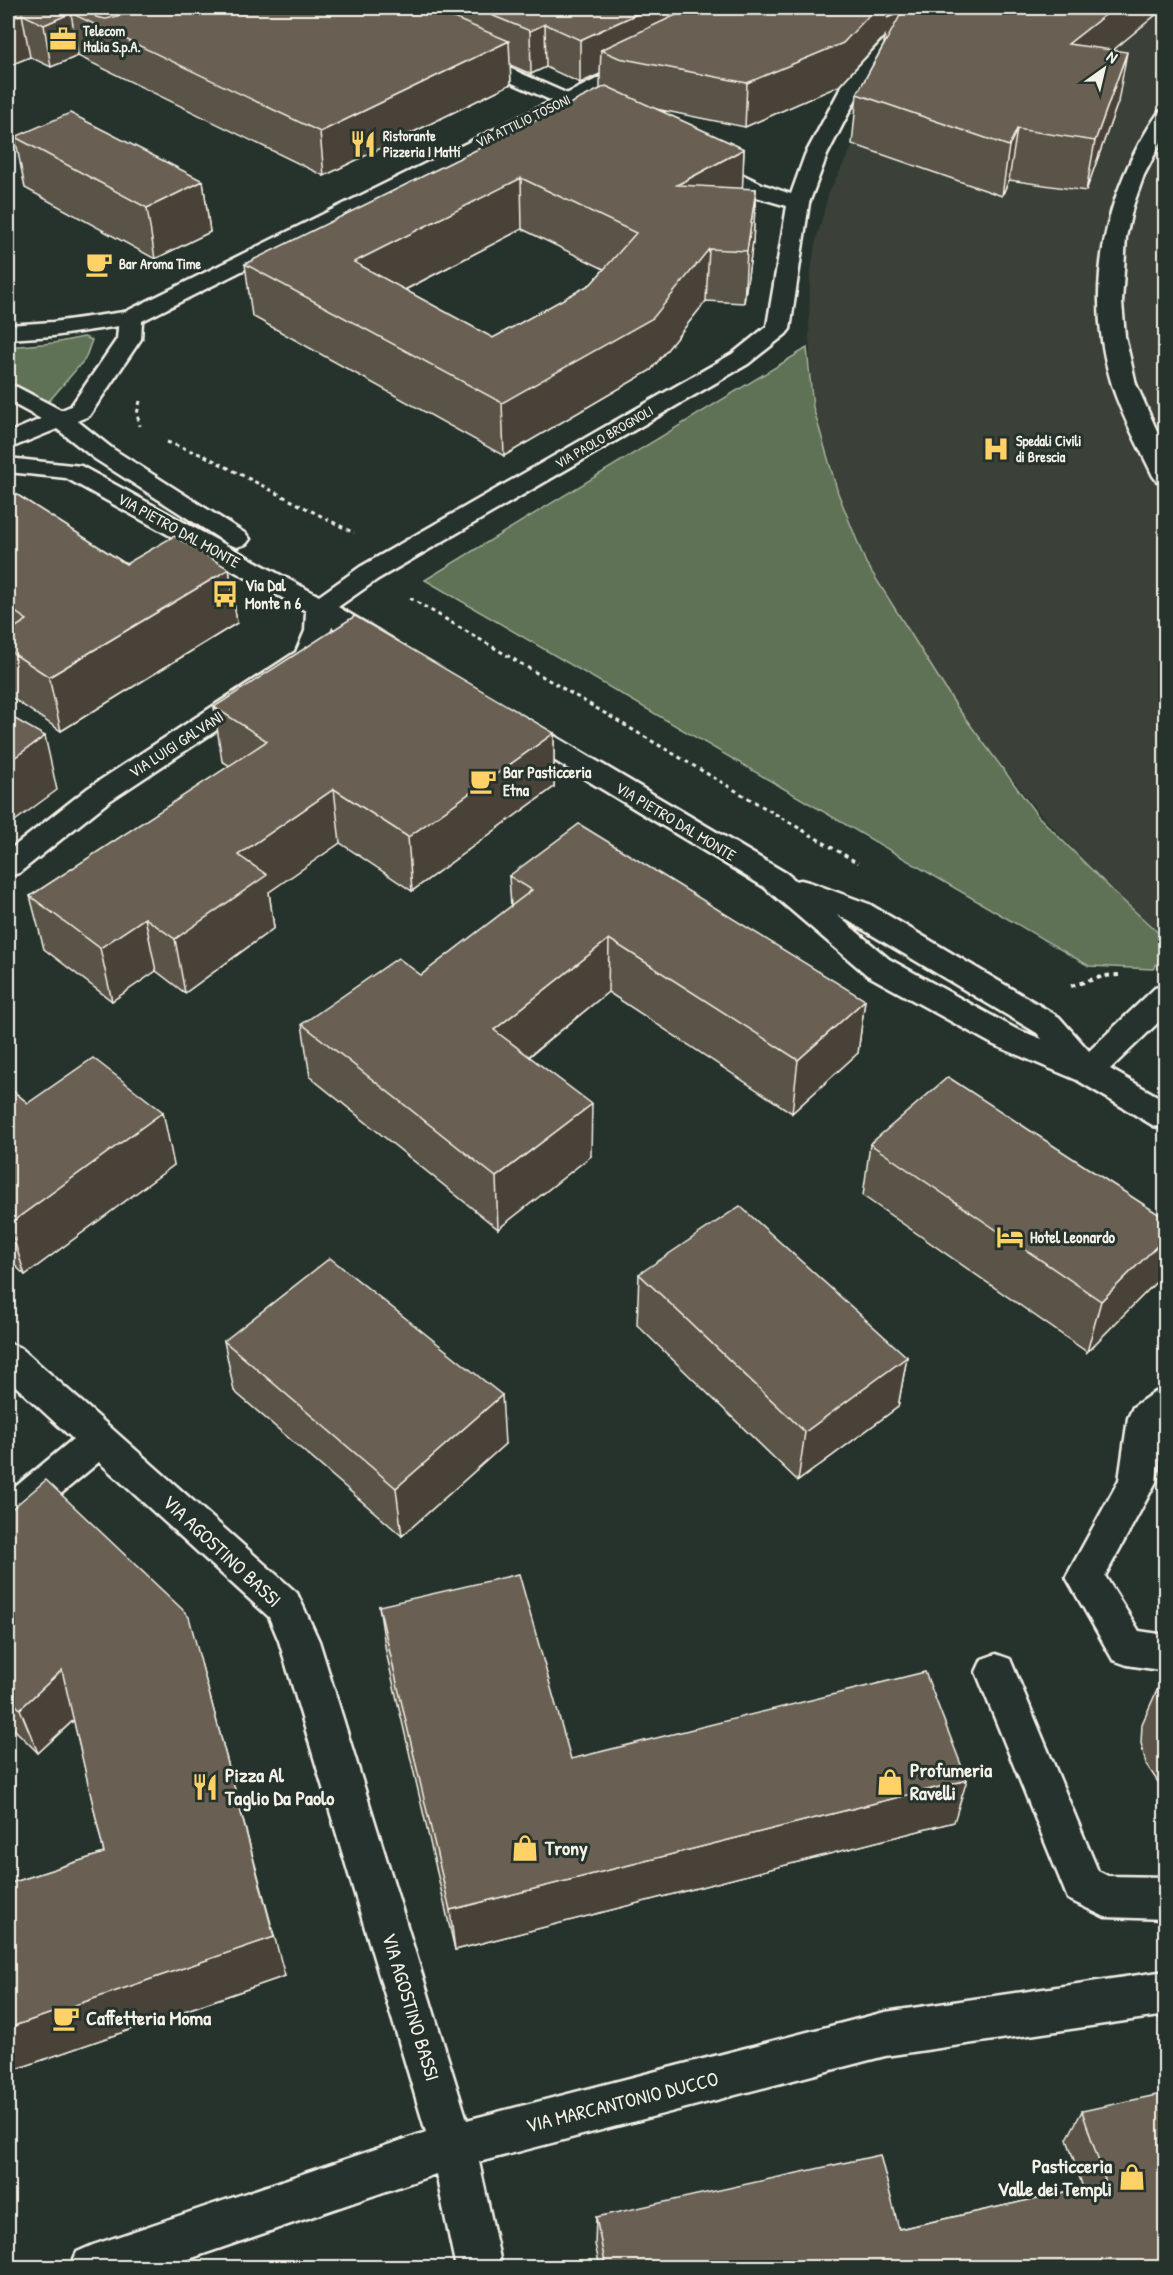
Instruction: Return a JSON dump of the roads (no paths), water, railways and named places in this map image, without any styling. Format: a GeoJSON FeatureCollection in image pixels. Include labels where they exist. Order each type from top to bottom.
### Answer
{"type":"FeatureCollection","features":[{"type":"Feature","properties":{"kind":"street","name":"VIA PAOLO BROGNOLI"},"geometry":{"type":"LineString","coordinates":[[320,608],[369,573],[740,359],[778,329],[798,203],[816,155],[854,82],[924,8]]}},
{"type":"Feature","properties":{"kind":"street"},"geometry":{"type":"LineString","coordinates":[[450,48],[621,125]]}},
{"type":"Feature","properties":{"kind":"street","name":"VIA ATTILIO TOSONI"},"geometry":{"type":"LineString","coordinates":[[8,332],[53,329],[131,318],[662,52]]}},
{"type":"Feature","properties":{"kind":"street"},"geometry":{"type":"LineString","coordinates":[[1166,116],[1148,141],[1124,198],[1111,252],[1110,305],[1120,371],[1139,422],[1166,476]]}},
{"type":"Feature","properties":{"kind":"street"},"geometry":{"type":"LineString","coordinates":[[682,155],[754,189],[798,203]]}},
{"type":"Feature","properties":{"kind":"street"},"geometry":{"type":"LineString","coordinates":[[8,442],[80,411],[129,339],[131,318]]}},
{"type":"Feature","properties":{"kind":"street"},"geometry":{"type":"LineString","coordinates":[[8,392],[61,420],[104,454],[303,582],[320,608]]}},
{"type":"Feature","properties":{"kind":"street"},"geometry":{"type":"LineString","coordinates":[[1139,422],[1166,421]]}},
{"type":"Feature","properties":{"kind":"street","name":"VIA PIETRO DAL MONTE"},"geometry":{"type":"LineString","coordinates":[[8,465],[72,471],[320,608],[401,656]]}},
{"type":"Feature","properties":{"kind":"street","name":"VIA LUIGI GALVANI"},"geometry":{"type":"LineString","coordinates":[[8,866],[98,795],[308,657],[318,631],[320,608]]}},
{"type":"Feature","properties":{"kind":"street","name":"VIA PIETRO DAL MONTE"},"geometry":{"type":"LineString","coordinates":[[492,711],[775,880],[878,967],[1005,1037],[1088,1071],[1162,1109]]}},
{"type":"Feature","properties":{"kind":"street"},"geometry":{"type":"LineString","coordinates":[[1088,1071],[1166,996]]}},
{"type":"Feature","properties":{"kind":"street","name":"VIA AGOSTINO BASSI"},"geometry":{"type":"LineString","coordinates":[[8,1358],[283,1605],[299,1641],[453,2146],[479,2268]]}},
{"type":"Feature","properties":{"kind":"street"},"geometry":{"type":"LineString","coordinates":[[1166,1404],[1146,1418],[1137,1482],[1085,1576],[1127,1647],[1166,1653]]}},
{"type":"Feature","properties":{"kind":"street"},"geometry":{"type":"LineString","coordinates":[[8,1515],[99,1440]]}},
{"type":"Feature","properties":{"kind":"street"},"geometry":{"type":"LineString","coordinates":[[996,1672],[1083,1885],[1105,1896],[1166,1898]]}},
{"type":"Feature","properties":{"kind":"street","name":"VIA MARCANTONIO DUCCO"},"geometry":{"type":"LineString","coordinates":[[93,2268],[453,2146],[885,2034],[1166,1993]]}},
{"type":"Feature","properties":{"kind":"place","name":"Telecom Italia S.p.A."},"geometry":{"type":"Point","coordinates":[63,39]}},
{"type":"Feature","properties":{"kind":"place","name":"Ristorante Pizzeria I Matti"},"geometry":{"type":"Point","coordinates":[363,144]}},
{"type":"Feature","properties":{"kind":"place","name":"Bar Aroma Time"},"geometry":{"type":"Point","coordinates":[99,264]}},
{"type":"Feature","properties":{"kind":"place","name":"Spedali Civili di Brescia"},"geometry":{"type":"Point","coordinates":[996,449]}},
{"type":"Feature","properties":{"kind":"place","name":"Via Dal Monte n 6"},"geometry":{"type":"Point","coordinates":[225,594]}},
{"type":"Feature","properties":{"kind":"place","name":"Bar Pasticceria Etna"},"geometry":{"type":"Point","coordinates":[483,781]}},
{"type":"Feature","properties":{"kind":"place","name":"Hotel Leonardo"},"geometry":{"type":"Point","coordinates":[1010,1237]}},
{"type":"Feature","properties":{"kind":"place","name":"Profumeria Ravelli"},"geometry":{"type":"Point","coordinates":[890,1782]}},
{"type":"Feature","properties":{"kind":"place","name":"Pizza Al Taglio Da Paolo"},"geometry":{"type":"Point","coordinates":[205,1787]}},
{"type":"Feature","properties":{"kind":"place","name":"Trony"},"geometry":{"type":"Point","coordinates":[525,1848]}},
{"type":"Feature","properties":{"kind":"place","name":"Caffetteria Moma"},"geometry":{"type":"Point","coordinates":[66,2018]}},
{"type":"Feature","properties":{"kind":"place","name":"Pasticceria Valle dei Templi"},"geometry":{"type":"Point","coordinates":[1132,2177]}}]}
